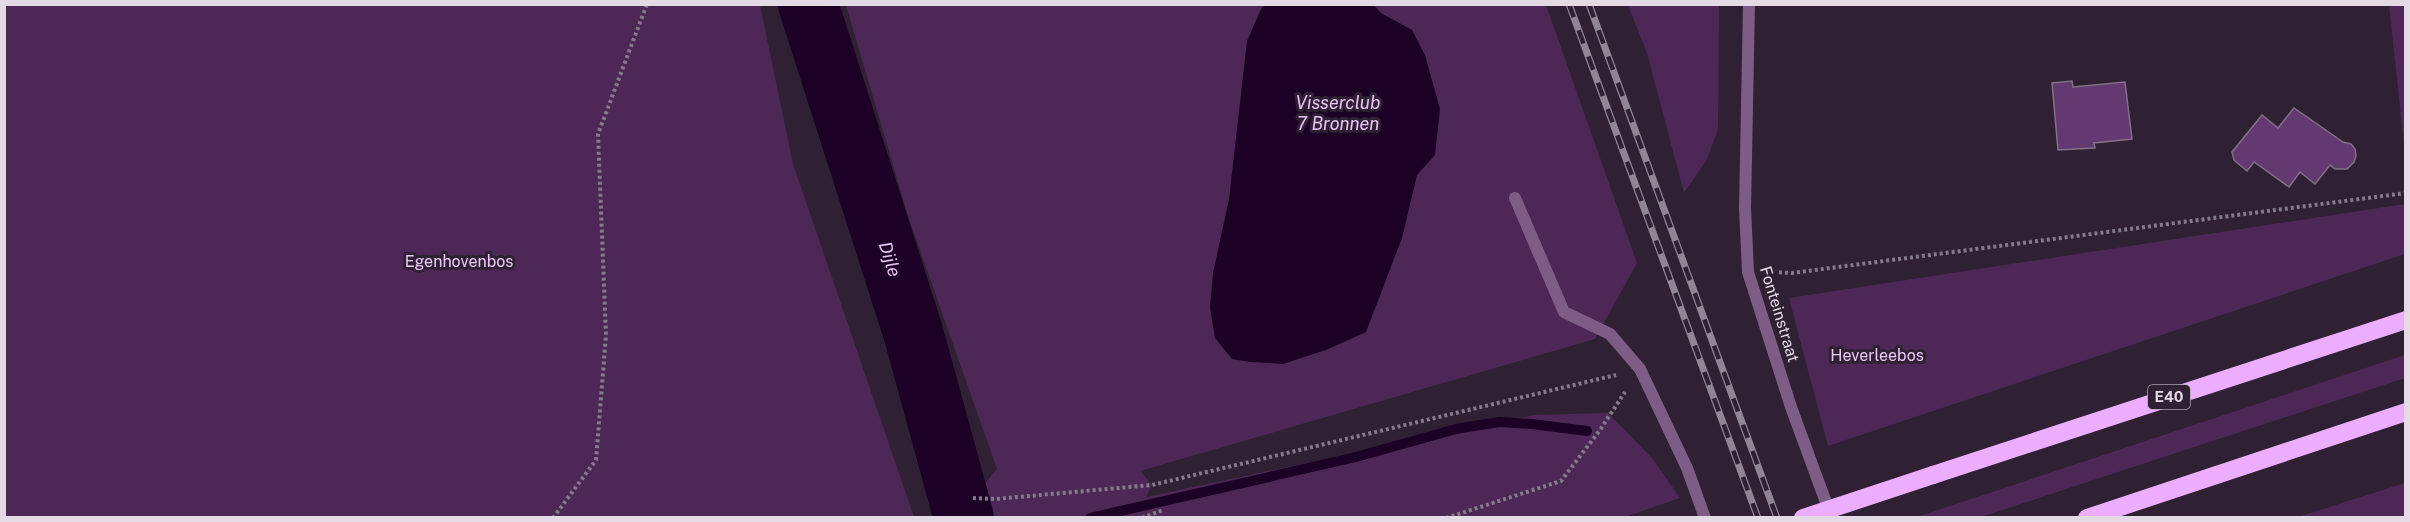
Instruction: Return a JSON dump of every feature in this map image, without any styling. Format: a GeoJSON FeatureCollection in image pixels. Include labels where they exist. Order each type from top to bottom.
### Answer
{"type":"FeatureCollection","features":[{"type":"Feature","properties":{"kind":"highway","name":"E40"},"geometry":{"type":"LineString","coordinates":[[1803,518],[2406,320]]}},
{"type":"Feature","properties":{"kind":"highway"},"geometry":{"type":"LineString","coordinates":[[2087,518],[2406,412]]}},
{"type":"Feature","properties":{"kind":"street","name":"Fonteinstraat"},"geometry":{"type":"LineString","coordinates":[[1749,4],[1745,208],[1748,272],[1791,407],[1831,518]]}},
{"type":"Feature","properties":{"kind":"street"},"geometry":{"type":"LineString","coordinates":[[1515,198],[1564,312],[1610,334],[1640,369],[1688,468],[1705,518]]}},
{"type":"Feature","properties":{"kind":"path"},"geometry":{"type":"LineString","coordinates":[[553,518],[596,460],[606,335],[598,134],[647,4]]}},
{"type":"Feature","properties":{"kind":"path"},"geometry":{"type":"LineString","coordinates":[[1748,272],[1792,273],[2406,193]]}},
{"type":"Feature","properties":{"kind":"path"},"geometry":{"type":"LineString","coordinates":[[973,498],[996,500],[1152,484],[1640,369]]}},
{"type":"Feature","properties":{"kind":"path"},"geometry":{"type":"LineString","coordinates":[[1446,518],[1561,481],[1600,430],[1640,369]]}},
{"type":"Feature","properties":{"kind":"path"},"geometry":{"type":"LineString","coordinates":[[1142,518],[1163,510]]}},
{"type":"Feature","properties":{"kind":"green space","name":"Egenhovenbos"},"geometry":{"type":"Polygon","coordinates":[[[4,5],[760,5],[793,164],[914,517],[5,517],[4,5]]]}},
{"type":"Feature","properties":{"kind":"green space"},"geometry":{"type":"Polygon","coordinates":[[[846,5],[1546,5],[1637,263],[1595,339],[1140,471],[1152,485],[1146,497],[1534,415],[1608,413],[1652,458],[1680,498],[1622,518],[957,517],[997,469],[908,216],[846,5]]]}},
{"type":"Feature","properties":{"kind":"green space"},"geometry":{"type":"Polygon","coordinates":[[[1628,5],[1719,5],[1718,129],[1707,159],[1684,193],[1647,53],[1628,5]]]}},
{"type":"Feature","properties":{"kind":"green space"},"geometry":{"type":"Polygon","coordinates":[[[2389,5],[2405,5],[2405,154],[2389,5]]]}},
{"type":"Feature","properties":{"kind":"green space","name":"Heverleebos"},"geometry":{"type":"Polygon","coordinates":[[[2405,204],[2405,254],[1828,446],[1789,298],[2405,204]]]}},
{"type":"Feature","properties":{"kind":"green space"},"geometry":{"type":"Polygon","coordinates":[[[2405,355],[2405,378],[1981,517],[1917,517],[2405,355]]]}},
{"type":"Feature","properties":{"kind":"green space"},"geometry":{"type":"Polygon","coordinates":[[[2405,483],[2405,517],[2298,517],[2405,483]]]}},
{"type":"Feature","properties":{"kind":"water","name":"Visserclub 7 Bronnen"},"geometry":{"type":"Polygon","coordinates":[[[1266,4],[1374,5],[1381,13],[1412,30],[1425,55],[1440,109],[1435,155],[1417,175],[1402,238],[1366,332],[1326,350],[1283,364],[1232,359],[1215,338],[1210,308],[1213,273],[1229,199],[1247,41],[1262,7],[1266,4]]]}},
{"type":"Feature","properties":{"kind":"building"},"geometry":{"type":"Polygon","coordinates":[[[2072,81],[2073,87],[2125,82],[2132,139],[2094,143],[2095,148],[2058,150],[2052,83],[2072,81]]]}},
{"type":"Feature","properties":{"kind":"building"},"geometry":{"type":"Polygon","coordinates":[[[2294,108],[2343,142],[2351,144],[2356,156],[2347,169],[2335,169],[2330,165],[2315,184],[2300,172],[2289,187],[2254,162],[2247,171],[2234,160],[2232,152],[2262,115],[2278,128],[2294,108]]]}},
{"type":"Feature","properties":{"kind":"waterway","name":"Dijle"},"geometry":{"type":"LineString","coordinates":[[808,4],[913,332],[964,518]]}},
{"type":"Feature","properties":{"kind":"waterway"},"geometry":{"type":"LineString","coordinates":[[1090,518],[1356,457],[1456,429],[1499,422],[1587,431]]}},
{"type":"Feature","properties":{"kind":"railway"},"geometry":{"type":"LineString","coordinates":[[1569,4],[1758,518]]}},
{"type":"Feature","properties":{"kind":"railway"},"geometry":{"type":"LineString","coordinates":[[1589,4],[1777,518]]}}]}
